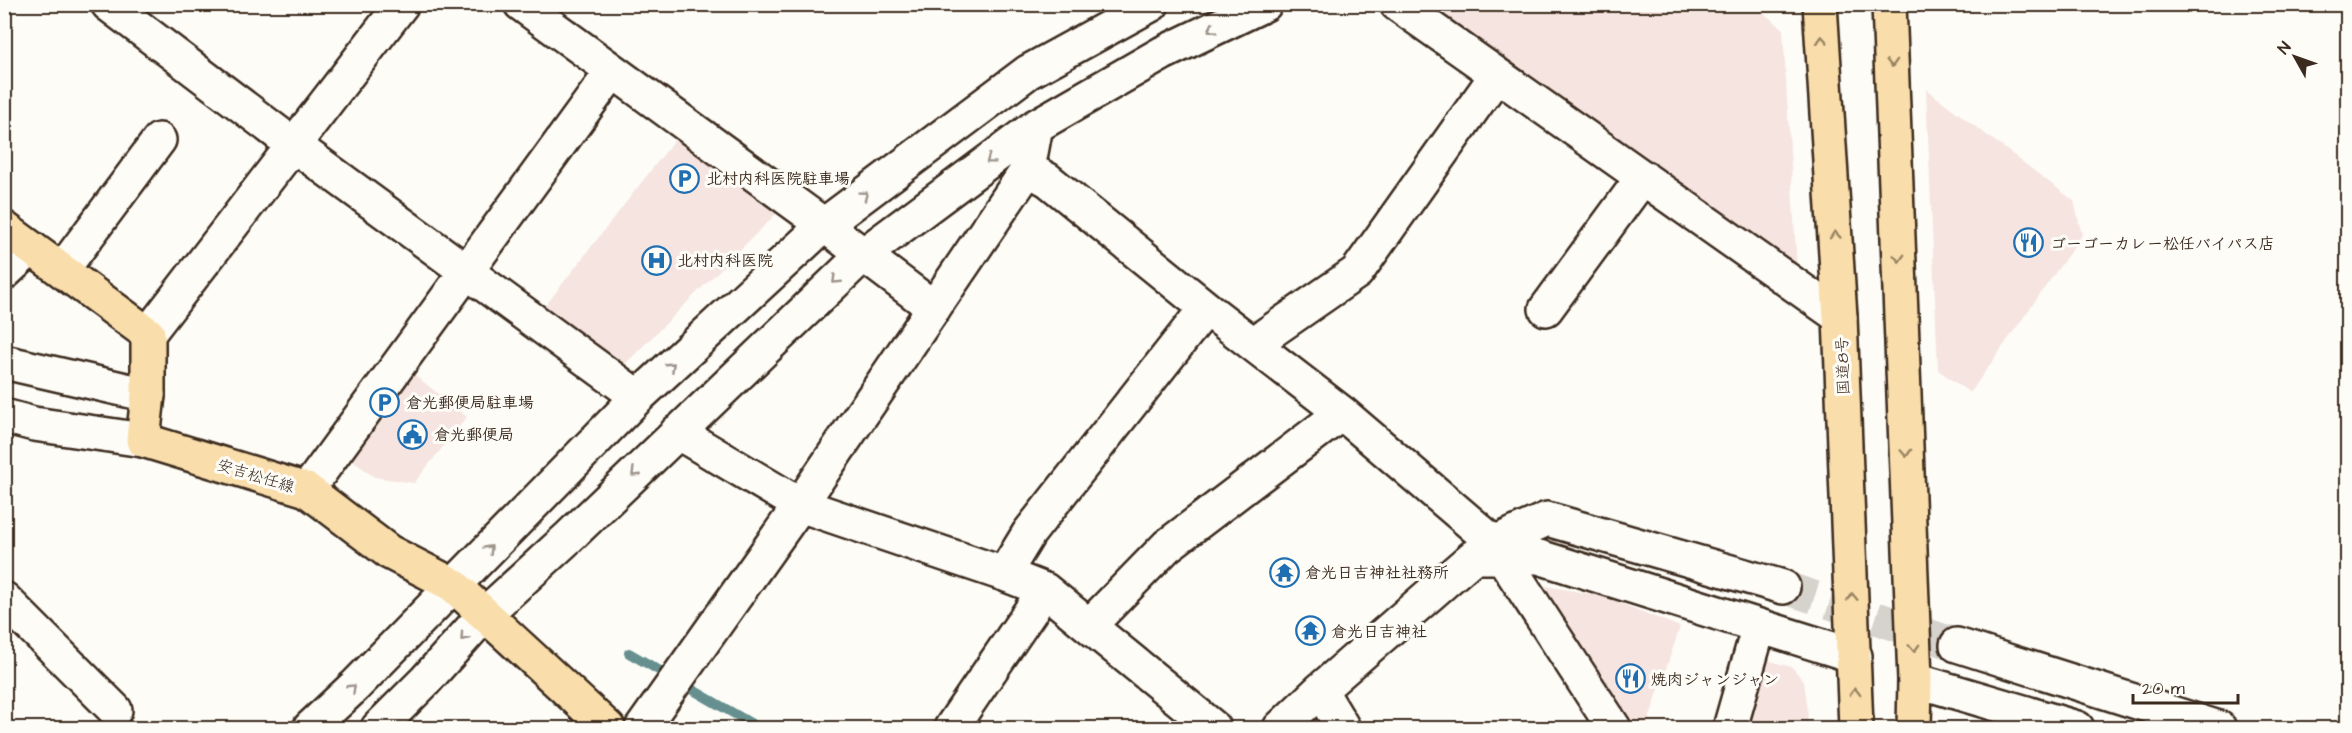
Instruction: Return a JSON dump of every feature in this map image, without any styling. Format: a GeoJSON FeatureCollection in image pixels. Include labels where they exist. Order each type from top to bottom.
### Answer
{"type":"FeatureCollection","features":[{"type":"Feature","properties":{"kind":"main road","name":"国道8号"},"geometry":{"type":"LineString","coordinates":[[1820,4],[1840,317],[1855,656],[1856,729]]}},
{"type":"Feature","properties":{"kind":"main road"},"geometry":{"type":"LineString","coordinates":[[1889,4],[1915,680],[1914,729]]}},
{"type":"Feature","properties":{"kind":"main road"},"geometry":{"type":"LineString","coordinates":[[4,228],[148,334],[148,395],[143,440]]}},
{"type":"Feature","properties":{"kind":"main road","name":"安吉松任線"},"geometry":{"type":"LineString","coordinates":[[143,440],[307,490],[389,552],[453,585],[609,729]]}},
{"type":"Feature","properties":{"kind":"street"},"geometry":{"type":"LineString","coordinates":[[108,4],[144,15],[295,146],[638,397]]}},
{"type":"Feature","properties":{"kind":"street"},"geometry":{"type":"LineString","coordinates":[[148,334],[295,146],[402,4]]}},
{"type":"Feature","properties":{"kind":"street"},"geometry":{"type":"LineString","coordinates":[[521,4],[934,308]]}},
{"type":"Feature","properties":{"kind":"street"},"geometry":{"type":"LineString","coordinates":[[310,729],[638,397],[824,225],[1028,72],[1152,4]]}},
{"type":"Feature","properties":{"kind":"street"},"geometry":{"type":"LineString","coordinates":[[378,729],[486,614],[863,255],[1036,126],[1163,53],[1264,4]]}},
{"type":"Feature","properties":{"kind":"street"},"geometry":{"type":"LineString","coordinates":[[1397,4],[1840,317]]}},
{"type":"Feature","properties":{"kind":"street"},"geometry":{"type":"LineString","coordinates":[[307,490],[612,72]]}},
{"type":"Feature","properties":{"kind":"street"},"geometry":{"type":"LineString","coordinates":[[1253,344],[1357,272],[1496,75]]}},
{"type":"Feature","properties":{"kind":"street"},"geometry":{"type":"LineString","coordinates":[[642,729],[800,505],[1028,169],[1036,126]]}},
{"type":"Feature","properties":{"kind":"street"},"geometry":{"type":"LineString","coordinates":[[62,270],[159,140]]}},
{"type":"Feature","properties":{"kind":"street"},"geometry":{"type":"LineString","coordinates":[[1028,169],[1048,180],[1206,308],[1342,413],[1490,552],[1614,729]]}},
{"type":"Feature","properties":{"kind":"street"},"geometry":{"type":"LineString","coordinates":[[1546,309],[1643,177]]}},
{"type":"Feature","properties":{"kind":"street"},"geometry":{"type":"LineString","coordinates":[[4,273],[32,248]]}},
{"type":"Feature","properties":{"kind":"street"},"geometry":{"type":"LineString","coordinates":[[1004,574],[1029,533],[1206,308]]}},
{"type":"Feature","properties":{"kind":"street"},"geometry":{"type":"LineString","coordinates":[[4,363],[148,395]]}},
{"type":"Feature","properties":{"kind":"street"},"geometry":{"type":"LineString","coordinates":[[1089,626],[1167,546],[1342,413]]}},
{"type":"Feature","properties":{"kind":"street"},"geometry":{"type":"LineString","coordinates":[[4,416],[34,424],[143,440]]}},
{"type":"Feature","properties":{"kind":"street"},"geometry":{"type":"LineString","coordinates":[[677,432],[800,505],[1045,590],[1214,729]]}},
{"type":"Feature","properties":{"kind":"street"},"geometry":{"type":"LineString","coordinates":[[1280,729],[1320,690],[1490,552],[1547,519],[1783,587]]}},
{"type":"Feature","properties":{"kind":"street"},"geometry":{"type":"LineString","coordinates":[[1490,552],[1539,557],[1855,656]]}},
{"type":"Feature","properties":{"kind":"street"},"geometry":{"type":"LineString","coordinates":[[951,729],[1045,590]]}},
{"type":"Feature","properties":{"kind":"street"},"geometry":{"type":"LineString","coordinates":[[4,599],[116,710]]}},
{"type":"Feature","properties":{"kind":"street"},"geometry":{"type":"LineString","coordinates":[[1730,729],[1759,626]]}},
{"type":"Feature","properties":{"kind":"street"},"geometry":{"type":"LineString","coordinates":[[1957,645],[2219,729]]}},
{"type":"Feature","properties":{"kind":"street"},"geometry":{"type":"LineString","coordinates":[[1915,680],[2077,729]]}},
{"type":"Feature","properties":{"kind":"street"},"geometry":{"type":"LineString","coordinates":[[1320,690],[1343,729]]}},
{"type":"Feature","properties":{"kind":"shaded area"},"geometry":{"type":"Polygon","coordinates":[[[1422,5],[1754,5],[1783,29],[1797,271],[1422,5]]]}},
{"type":"Feature","properties":{"kind":"shaded area","name":"ゴーゴーカレー松任バイパス店"},"geometry":{"type":"Polygon","coordinates":[[[1926,89],[2074,201],[2082,235],[1970,393],[1938,370],[1926,89]]]}},
{"type":"Feature","properties":{"kind":"shaded area","name":"北村内科医院"},"geometry":{"type":"Polygon","coordinates":[[[677,137],[781,209],[620,369],[542,310],[677,137]]]}},
{"type":"Feature","properties":{"kind":"shaded area","name":"倉光郵便局"},"geometry":{"type":"Polygon","coordinates":[[[400,363],[467,417],[414,483],[374,477],[334,446],[400,363]]]}},
{"type":"Feature","properties":{"kind":"shaded area","name":"焼肉ジャンジャン"},"geometry":{"type":"Polygon","coordinates":[[[1535,584],[1602,596],[1680,627],[1646,728],[1628,728],[1535,584]]]}},
{"type":"Feature","properties":{"kind":"shaded area"},"geometry":{"type":"Polygon","coordinates":[[[1763,659],[1792,667],[1804,682],[1808,728],[1744,728],[1763,659]]]}},
{"type":"Feature","properties":{"kind":"waterway"},"geometry":{"type":"LineString","coordinates":[[629,653],[759,728]]}},
{"type":"Feature","properties":{"kind":"tunnel"},"geometry":{"type":"LineString","coordinates":[[1783,587],[1957,645]]}},
{"type":"Feature","properties":{"kind":"place","name":"北村内科医院駐車場"},"geometry":{"type":"Point","coordinates":[685,178]}},
{"type":"Feature","properties":{"kind":"place","name":"ゴーゴーカレー松任バイパス店"},"geometry":{"type":"Point","coordinates":[2029,243]}},
{"type":"Feature","properties":{"kind":"place","name":"北村内科医院"},"geometry":{"type":"Point","coordinates":[656,260]}},
{"type":"Feature","properties":{"kind":"place","name":"倉光郵便局駐車場"},"geometry":{"type":"Point","coordinates":[385,402]}},
{"type":"Feature","properties":{"kind":"place","name":"倉光郵便局"},"geometry":{"type":"Point","coordinates":[413,434]}},
{"type":"Feature","properties":{"kind":"place","name":"倉光日吉神社社務所"},"geometry":{"type":"Point","coordinates":[1284,572]}},
{"type":"Feature","properties":{"kind":"place","name":"倉光日吉神社"},"geometry":{"type":"Point","coordinates":[1310,631]}},
{"type":"Feature","properties":{"kind":"place","name":"焼肉ジャンジャン"},"geometry":{"type":"Point","coordinates":[1630,679]}}]}
